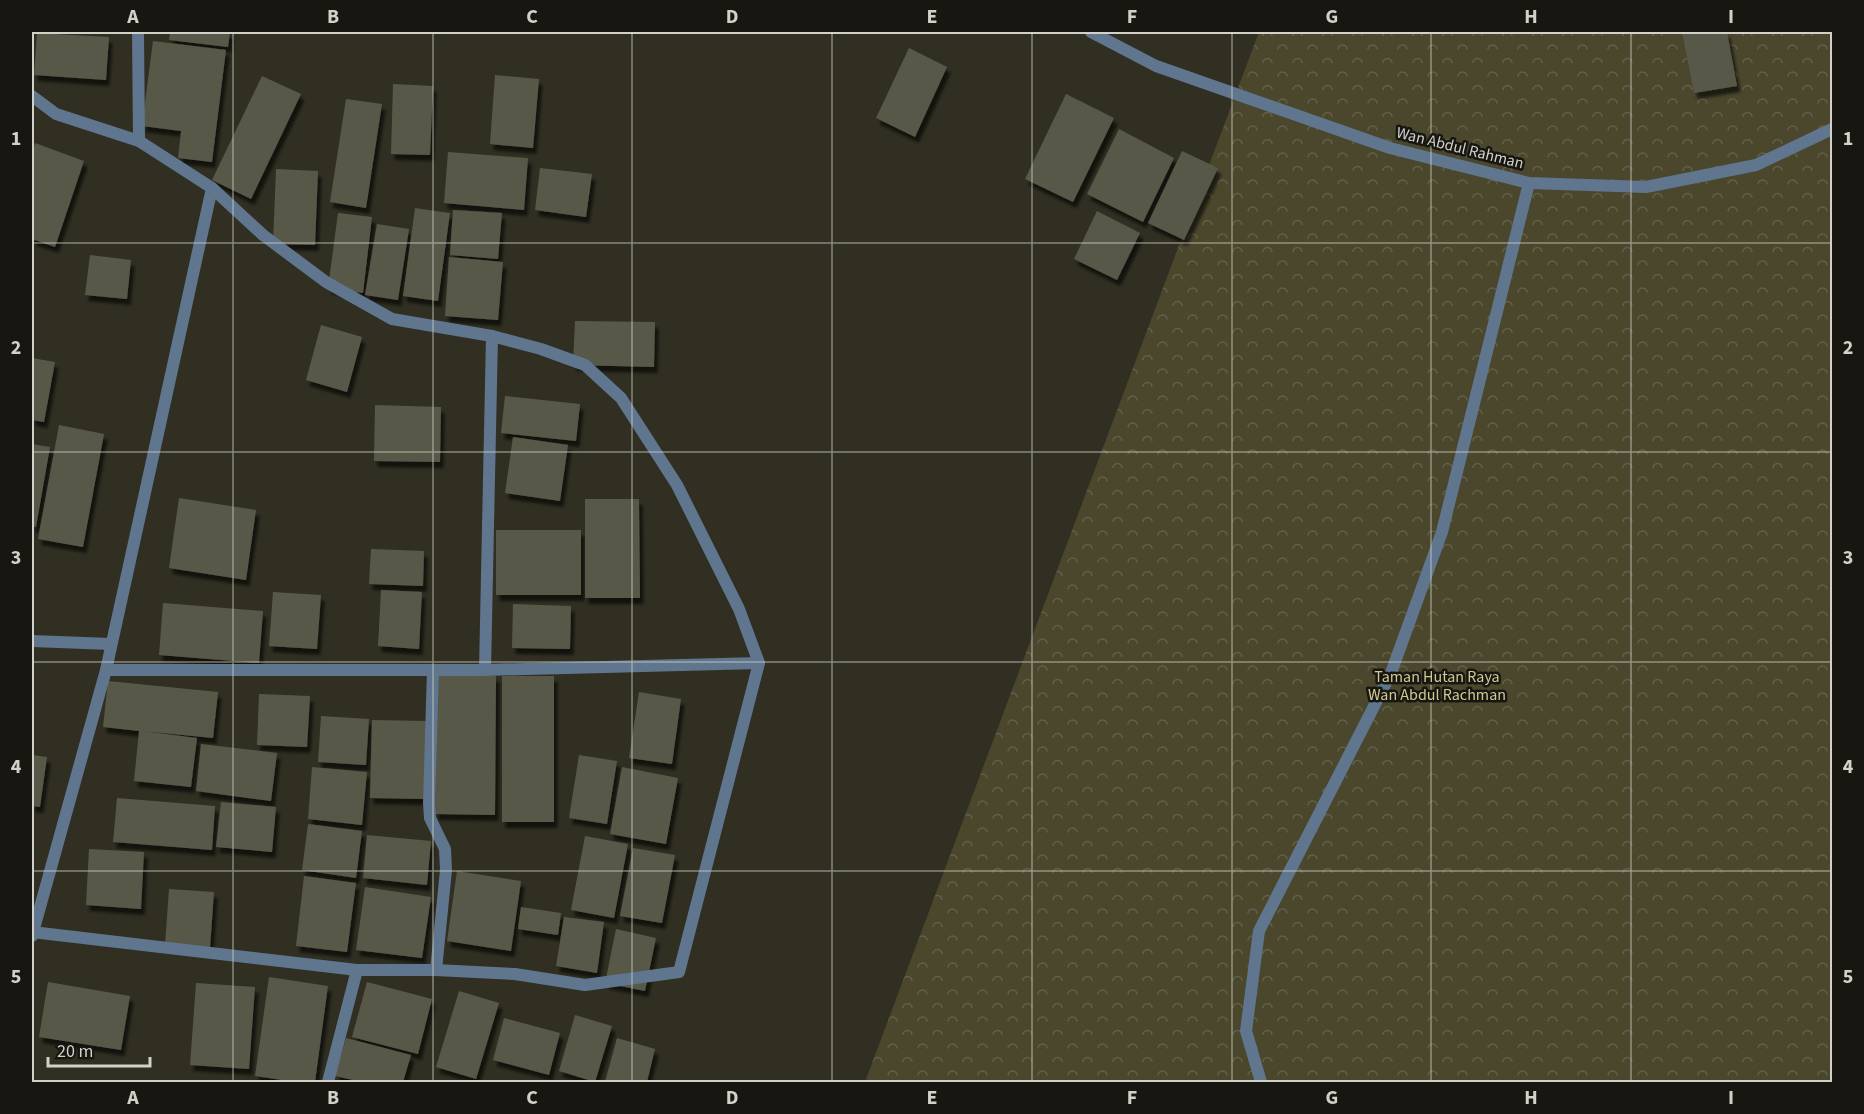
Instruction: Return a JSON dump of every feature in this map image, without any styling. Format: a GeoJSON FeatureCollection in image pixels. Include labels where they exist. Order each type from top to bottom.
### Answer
{"type":"FeatureCollection","features":[{"type":"Feature","properties":{"kind":"street"},"geometry":{"type":"LineString","coordinates":[[138,32],[139,141]]}},
{"type":"Feature","properties":{"kind":"street","name":"Wan Abdul Rahman"},"geometry":{"type":"LineString","coordinates":[[1091,32],[1156,66],[1390,148],[1529,183],[1646,187],[1756,165],[1833,129]]}},
{"type":"Feature","properties":{"kind":"street"},"geometry":{"type":"LineString","coordinates":[[32,96],[56,114],[139,141],[212,189],[263,235],[326,282],[392,319],[492,336],[541,349],[585,365],[621,398],[677,484],[738,609],[759,663],[680,972],[585,985],[514,974],[436,970],[357,970],[32,933],[106,670],[212,189]]}},
{"type":"Feature","properties":{"kind":"street"},"geometry":{"type":"LineString","coordinates":[[1262,1083],[1246,1031],[1259,931],[1391,672],[1442,532],[1529,183]]}},
{"type":"Feature","properties":{"kind":"street"},"geometry":{"type":"LineString","coordinates":[[485,670],[492,336]]}},
{"type":"Feature","properties":{"kind":"street"},"geometry":{"type":"LineString","coordinates":[[32,641],[111,645]]}},
{"type":"Feature","properties":{"kind":"street"},"geometry":{"type":"LineString","coordinates":[[106,670],[485,670],[759,663]]}},
{"type":"Feature","properties":{"kind":"street"},"geometry":{"type":"LineString","coordinates":[[433,670],[429,803],[430,818],[445,849],[446,870],[436,970]]}},
{"type":"Feature","properties":{"kind":"street"},"geometry":{"type":"LineString","coordinates":[[328,1083],[357,970]]}},
{"type":"Feature","properties":{"kind":"green space","name":"Taman Hutan Raya Wan Abdul Rachman"},"geometry":{"type":"Polygon","coordinates":[[[1259,32],[1832,32],[1832,1082],[865,1082],[1259,32]]]}},
{"type":"Feature","properties":{"kind":"building"},"geometry":{"type":"Polygon","coordinates":[[[170,32],[230,32],[228,47],[169,40],[170,32]]]}},
{"type":"Feature","properties":{"kind":"building"},"geometry":{"type":"Polygon","coordinates":[[[1682,32],[1727,32],[1737,86],[1694,93],[1682,32]]]}},
{"type":"Feature","properties":{"kind":"building"},"geometry":{"type":"Polygon","coordinates":[[[37,33],[109,37],[106,80],[34,75],[37,33]]]}},
{"type":"Feature","properties":{"kind":"building"},"geometry":{"type":"Polygon","coordinates":[[[153,41],[226,50],[212,162],[178,158],[181,131],[142,126],[153,41]]]}},
{"type":"Feature","properties":{"kind":"building"},"geometry":{"type":"Polygon","coordinates":[[[909,48],[947,67],[915,137],[876,118],[909,48]]]}},
{"type":"Feature","properties":{"kind":"building"},"geometry":{"type":"Polygon","coordinates":[[[495,75],[539,79],[533,148],[490,144],[495,75]]]}},
{"type":"Feature","properties":{"kind":"building"},"geometry":{"type":"Polygon","coordinates":[[[262,76],[301,94],[251,199],[212,180],[262,76]]]}},
{"type":"Feature","properties":{"kind":"building"},"geometry":{"type":"Polygon","coordinates":[[[393,84],[433,86],[430,155],[391,154],[393,84]]]}},
{"type":"Feature","properties":{"kind":"building"},"geometry":{"type":"Polygon","coordinates":[[[1066,94],[1114,118],[1073,202],[1025,179],[1066,94]]]}},
{"type":"Feature","properties":{"kind":"building"},"geometry":{"type":"Polygon","coordinates":[[[346,99],[382,104],[366,208],[330,202],[346,99]]]}},
{"type":"Feature","properties":{"kind":"building"},"geometry":{"type":"Polygon","coordinates":[[[1119,129],[1174,158],[1143,222],[1087,194],[1119,129]]]}},
{"type":"Feature","properties":{"kind":"building"},"geometry":{"type":"Polygon","coordinates":[[[35,143],[84,161],[55,247],[32,239],[32,155],[35,143]]]}},
{"type":"Feature","properties":{"kind":"building"},"geometry":{"type":"Polygon","coordinates":[[[1182,151],[1218,168],[1184,240],[1148,223],[1182,151]]]}},
{"type":"Feature","properties":{"kind":"building"},"geometry":{"type":"Polygon","coordinates":[[[448,152],[528,158],[524,210],[444,203],[448,152]]]}},
{"type":"Feature","properties":{"kind":"building"},"geometry":{"type":"Polygon","coordinates":[[[540,168],[592,174],[586,217],[535,210],[540,168]]]}},
{"type":"Feature","properties":{"kind":"building"},"geometry":{"type":"Polygon","coordinates":[[[276,169],[318,171],[315,245],[273,244],[276,169]]]}},
{"type":"Feature","properties":{"kind":"building"},"geometry":{"type":"Polygon","coordinates":[[[415,208],[450,213],[438,301],[403,296],[415,208]]]}},
{"type":"Feature","properties":{"kind":"building"},"geometry":{"type":"Polygon","coordinates":[[[453,210],[502,213],[498,259],[450,255],[453,210]]]}},
{"type":"Feature","properties":{"kind":"building"},"geometry":{"type":"Polygon","coordinates":[[[1097,211],[1140,233],[1117,280],[1074,259],[1097,211]]]}},
{"type":"Feature","properties":{"kind":"building"},"geometry":{"type":"Polygon","coordinates":[[[338,213],[372,217],[363,293],[328,288],[338,213]]]}},
{"type":"Feature","properties":{"kind":"building"},"geometry":{"type":"Polygon","coordinates":[[[377,224],[409,229],[398,300],[365,295],[377,224]]]}},
{"type":"Feature","properties":{"kind":"building"},"geometry":{"type":"Polygon","coordinates":[[[90,255],[131,260],[127,299],[85,295],[90,255]]]}},
{"type":"Feature","properties":{"kind":"building"},"geometry":{"type":"Polygon","coordinates":[[[449,257],[503,262],[498,320],[445,316],[449,257]]]}},
{"type":"Feature","properties":{"kind":"building"},"geometry":{"type":"Polygon","coordinates":[[[575,321],[655,322],[654,367],[573,365],[575,321]]]}},
{"type":"Feature","properties":{"kind":"building"},"geometry":{"type":"Polygon","coordinates":[[[321,325],[362,337],[347,392],[306,380],[321,325]]]}},
{"type":"Feature","properties":{"kind":"building"},"geometry":{"type":"Polygon","coordinates":[[[32,358],[55,362],[44,422],[32,420],[32,358]]]}},
{"type":"Feature","properties":{"kind":"building"},"geometry":{"type":"Polygon","coordinates":[[[505,396],[580,404],[576,441],[501,433],[505,396]]]}},
{"type":"Feature","properties":{"kind":"building"},"geometry":{"type":"Polygon","coordinates":[[[375,405],[441,407],[440,462],[374,461],[375,405]]]}},
{"type":"Feature","properties":{"kind":"building"},"geometry":{"type":"Polygon","coordinates":[[[59,425],[104,434],[83,547],[38,539],[59,425]]]}},
{"type":"Feature","properties":{"kind":"building"},"geometry":{"type":"Polygon","coordinates":[[[513,437],[568,445],[560,501],[505,493],[513,437]]]}},
{"type":"Feature","properties":{"kind":"building"},"geometry":{"type":"Polygon","coordinates":[[[32,444],[50,447],[36,527],[32,526],[32,444]]]}},
{"type":"Feature","properties":{"kind":"building"},"geometry":{"type":"Polygon","coordinates":[[[179,498],[256,510],[246,580],[169,568],[179,498]]]}},
{"type":"Feature","properties":{"kind":"building"},"geometry":{"type":"Polygon","coordinates":[[[585,499],[639,499],[640,598],[585,598],[585,499]]]}},
{"type":"Feature","properties":{"kind":"building"},"geometry":{"type":"Polygon","coordinates":[[[496,530],[581,530],[581,595],[496,595],[496,530]]]}},
{"type":"Feature","properties":{"kind":"building"},"geometry":{"type":"Polygon","coordinates":[[[371,549],[424,551],[423,586],[369,584],[371,549]]]}},
{"type":"Feature","properties":{"kind":"building"},"geometry":{"type":"Polygon","coordinates":[[[381,590],[422,592],[419,649],[378,646],[381,590]]]}},
{"type":"Feature","properties":{"kind":"building"},"geometry":{"type":"Polygon","coordinates":[[[273,592],[321,595],[317,649],[269,646],[273,592]]]}},
{"type":"Feature","properties":{"kind":"building"},"geometry":{"type":"Polygon","coordinates":[[[163,603],[263,611],[259,663],[159,655],[163,603]]]}},
{"type":"Feature","properties":{"kind":"building"},"geometry":{"type":"Polygon","coordinates":[[[513,604],[571,606],[570,649],[512,648],[513,604]]]}},
{"type":"Feature","properties":{"kind":"building"},"geometry":{"type":"Polygon","coordinates":[[[436,676],[496,676],[495,815],[435,814],[436,676]]]}},
{"type":"Feature","properties":{"kind":"building"},"geometry":{"type":"Polygon","coordinates":[[[502,676],[554,676],[554,822],[502,822],[502,676]]]}},
{"type":"Feature","properties":{"kind":"building"},"geometry":{"type":"Polygon","coordinates":[[[108,681],[218,692],[213,738],[142,731],[197,738],[191,787],[134,781],[139,731],[103,727],[108,681]]]}},
{"type":"Feature","properties":{"kind":"building"},"geometry":{"type":"Polygon","coordinates":[[[639,692],[681,699],[672,764],[629,758],[639,692]]]}},
{"type":"Feature","properties":{"kind":"building"},"geometry":{"type":"Polygon","coordinates":[[[259,694],[310,696],[307,747],[257,745],[259,694]]]}},
{"type":"Feature","properties":{"kind":"building"},"geometry":{"type":"Polygon","coordinates":[[[321,716],[369,719],[366,765],[318,762],[321,716]]]}},
{"type":"Feature","properties":{"kind":"building"},"geometry":{"type":"Polygon","coordinates":[[[372,720],[427,721],[425,799],[370,798],[372,720]]]}},
{"type":"Feature","properties":{"kind":"building"},"geometry":{"type":"Polygon","coordinates":[[[201,744],[277,753],[271,801],[196,791],[201,744]]]}},
{"type":"Feature","properties":{"kind":"building"},"geometry":{"type":"Polygon","coordinates":[[[32,755],[47,757],[40,807],[32,806],[32,755]]]}},
{"type":"Feature","properties":{"kind":"building"},"geometry":{"type":"Polygon","coordinates":[[[579,755],[617,761],[607,824],[569,818],[579,755]]]}},
{"type":"Feature","properties":{"kind":"building"},"geometry":{"type":"Polygon","coordinates":[[[312,767],[367,772],[362,825],[308,819],[312,767]]]}},
{"type":"Feature","properties":{"kind":"building"},"geometry":{"type":"Polygon","coordinates":[[[622,767],[678,778],[666,844],[610,834],[622,767]]]}},
{"type":"Feature","properties":{"kind":"building"},"geometry":{"type":"Polygon","coordinates":[[[117,798],[215,806],[212,850],[113,842],[117,798]]]}},
{"type":"Feature","properties":{"kind":"building"},"geometry":{"type":"Polygon","coordinates":[[[221,802],[276,807],[272,852],[216,847],[221,802]]]}},
{"type":"Feature","properties":{"kind":"building"},"geometry":{"type":"Polygon","coordinates":[[[308,824],[362,831],[356,878],[302,870],[308,824]]]}},
{"type":"Feature","properties":{"kind":"building"},"geometry":{"type":"Polygon","coordinates":[[[367,835],[431,841],[427,885],[363,878],[367,835]]]}},
{"type":"Feature","properties":{"kind":"building"},"geometry":{"type":"Polygon","coordinates":[[[585,836],[628,844],[614,918],[571,910],[585,836]]]}},
{"type":"Feature","properties":{"kind":"building"},"geometry":{"type":"Polygon","coordinates":[[[633,848],[675,855],[662,923],[620,916],[633,848]]]}},
{"type":"Feature","properties":{"kind":"building"},"geometry":{"type":"Polygon","coordinates":[[[89,849],[144,852],[141,909],[86,905],[89,849]]]}},
{"type":"Feature","properties":{"kind":"building"},"geometry":{"type":"Polygon","coordinates":[[[457,871],[521,881],[511,951],[447,941],[457,871]]]}},
{"type":"Feature","properties":{"kind":"building"},"geometry":{"type":"Polygon","coordinates":[[[304,876],[356,883],[347,952],[296,946],[304,876]]]}},
{"type":"Feature","properties":{"kind":"building"},"geometry":{"type":"Polygon","coordinates":[[[365,887],[431,897],[422,958],[356,950],[365,887]]]}},
{"type":"Feature","properties":{"kind":"building"},"geometry":{"type":"Polygon","coordinates":[[[169,889],[214,892],[210,948],[165,945],[169,889]]]}},
{"type":"Feature","properties":{"kind":"building"},"geometry":{"type":"Polygon","coordinates":[[[521,907],[561,913],[558,935],[518,929],[521,907]]]}},
{"type":"Feature","properties":{"kind":"building"},"geometry":{"type":"Polygon","coordinates":[[[564,917],[604,922],[597,973],[556,966],[564,917]]]}},
{"type":"Feature","properties":{"kind":"building"},"geometry":{"type":"Polygon","coordinates":[[[616,929],[656,938],[645,991],[605,983],[616,929]]]}},
{"type":"Feature","properties":{"kind":"building"},"geometry":{"type":"Polygon","coordinates":[[[269,977],[328,986],[315,1082],[295,1082],[255,1076],[269,977]]]}},
{"type":"Feature","properties":{"kind":"building"},"geometry":{"type":"Polygon","coordinates":[[[48,982],[130,996],[121,1050],[39,1037],[48,982]]]}},
{"type":"Feature","properties":{"kind":"building"},"geometry":{"type":"Polygon","coordinates":[[[367,982],[432,999],[418,1054],[352,1037],[367,982]]]}},
{"type":"Feature","properties":{"kind":"building"},"geometry":{"type":"Polygon","coordinates":[[[196,983],[255,987],[249,1069],[190,1065],[196,983]]]}},
{"type":"Feature","properties":{"kind":"building"},"geometry":{"type":"Polygon","coordinates":[[[459,991],[499,1003],[476,1079],[436,1067],[459,991]]]}},
{"type":"Feature","properties":{"kind":"building"},"geometry":{"type":"Polygon","coordinates":[[[575,1015],[612,1026],[595,1082],[559,1071],[575,1015]]]}},
{"type":"Feature","properties":{"kind":"building"},"geometry":{"type":"Polygon","coordinates":[[[504,1018],[560,1033],[549,1075],[493,1060],[504,1018]]]}},
{"type":"Feature","properties":{"kind":"building"},"geometry":{"type":"Polygon","coordinates":[[[346,1038],[411,1055],[403,1082],[362,1082],[335,1076],[346,1038]]]}},
{"type":"Feature","properties":{"kind":"building"},"geometry":{"type":"Polygon","coordinates":[[[617,1038],[655,1049],[647,1082],[605,1082],[617,1038]]]}}]}
